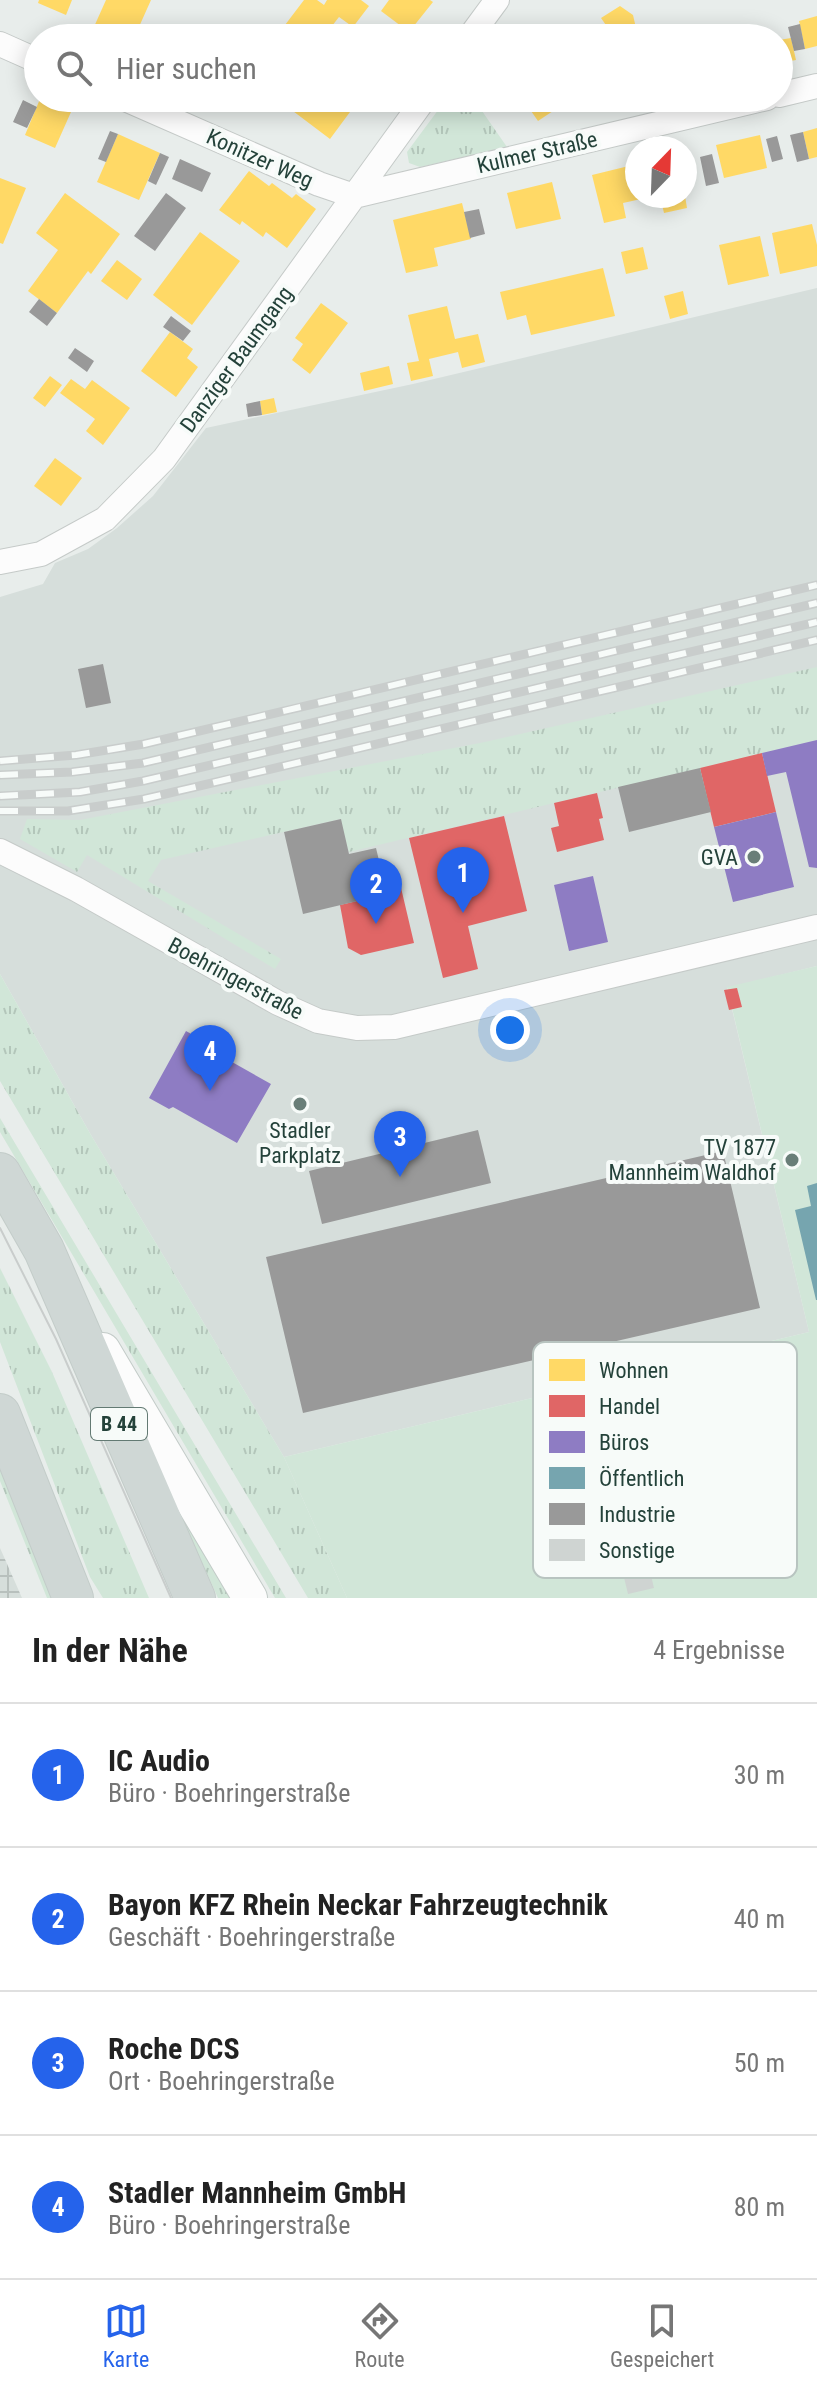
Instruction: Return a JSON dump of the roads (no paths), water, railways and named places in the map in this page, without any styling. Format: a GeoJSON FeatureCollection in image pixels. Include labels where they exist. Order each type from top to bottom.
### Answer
{"type":"FeatureCollection","features":[{"type":"Feature","properties":{"kind":"main road","name":"B 44"},"geometry":{"type":"LineString","coordinates":[[0,1173],[44,1250],[195,1598]]}},
{"type":"Feature","properties":{"kind":"main road"},"geometry":{"type":"LineString","coordinates":[[44,1250],[250,1598]]}},
{"type":"Feature","properties":{"kind":"main road"},"geometry":{"type":"LineString","coordinates":[[0,1414],[73,1598]]}},
{"type":"Feature","properties":{"kind":"street"},"geometry":{"type":"LineString","coordinates":[[479,24],[497,0]]}},
{"type":"Feature","properties":{"kind":"street"},"geometry":{"type":"LineString","coordinates":[[0,44],[24,55]]}},
{"type":"Feature","properties":{"kind":"street"},"geometry":{"type":"LineString","coordinates":[[793,92],[817,86]]}},
{"type":"Feature","properties":{"kind":"street","name":"Konitzer Weg"},"geometry":{"type":"LineString","coordinates":[[155,112],[319,184],[354,196]]}},
{"type":"Feature","properties":{"kind":"street","name":"Danziger Baumgang"},"geometry":{"type":"LineString","coordinates":[[0,562],[41,554],[105,519],[164,459],[415,112]]}},
{"type":"Feature","properties":{"kind":"street","name":"Kulmer Straße"},"geometry":{"type":"LineString","coordinates":[[354,196],[708,112]]}},
{"type":"Feature","properties":{"kind":"street","name":"Boehringerstraße"},"geometry":{"type":"LineString","coordinates":[[0,851],[76,889],[278,1003],[318,1021],[357,1028],[394,1027],[817,927]]}},
{"type":"Feature","properties":{"kind":"tram line"},"geometry":{"type":"LineString","coordinates":[[0,1228],[56,1339],[171,1598]]}},
{"type":"Feature","properties":{"kind":"railway"},"geometry":{"type":"LineString","coordinates":[[0,761],[76,755],[144,744],[817,585]]}},
{"type":"Feature","properties":{"kind":"railway"},"geometry":{"type":"LineString","coordinates":[[0,775],[72,772],[143,763],[817,603]]}},
{"type":"Feature","properties":{"kind":"railway"},"geometry":{"type":"LineString","coordinates":[[0,796],[80,792],[143,781],[817,622]]}},
{"type":"Feature","properties":{"kind":"railway"},"geometry":{"type":"LineString","coordinates":[[0,811],[68,811],[144,799],[817,640]]}},
{"type":"Feature","properties":{"kind":"place","name":"GVA"},"geometry":{"type":"Point","coordinates":[754,857]}},
{"type":"Feature","properties":{"kind":"place","name":"IC Audio"},"geometry":{"type":"Point","coordinates":[463,913]}},
{"type":"Feature","properties":{"kind":"place","name":"Bayon KFZ Rhein Neckar Fahrzeugtechnik"},"geometry":{"type":"Point","coordinates":[376,924]}},
{"type":"Feature","properties":{"kind":"place","name":"Stadler Mannheim GmbH"},"geometry":{"type":"Point","coordinates":[210,1091]}},
{"type":"Feature","properties":{"kind":"place","name":"Stadler Parkplatz"},"geometry":{"type":"Point","coordinates":[300,1104]}},
{"type":"Feature","properties":{"kind":"place","name":"TV 1877 Mannheim Waldhof"},"geometry":{"type":"Point","coordinates":[792,1160]}},
{"type":"Feature","properties":{"kind":"place","name":"Roche DCS"},"geometry":{"type":"Point","coordinates":[400,1177]}}]}
